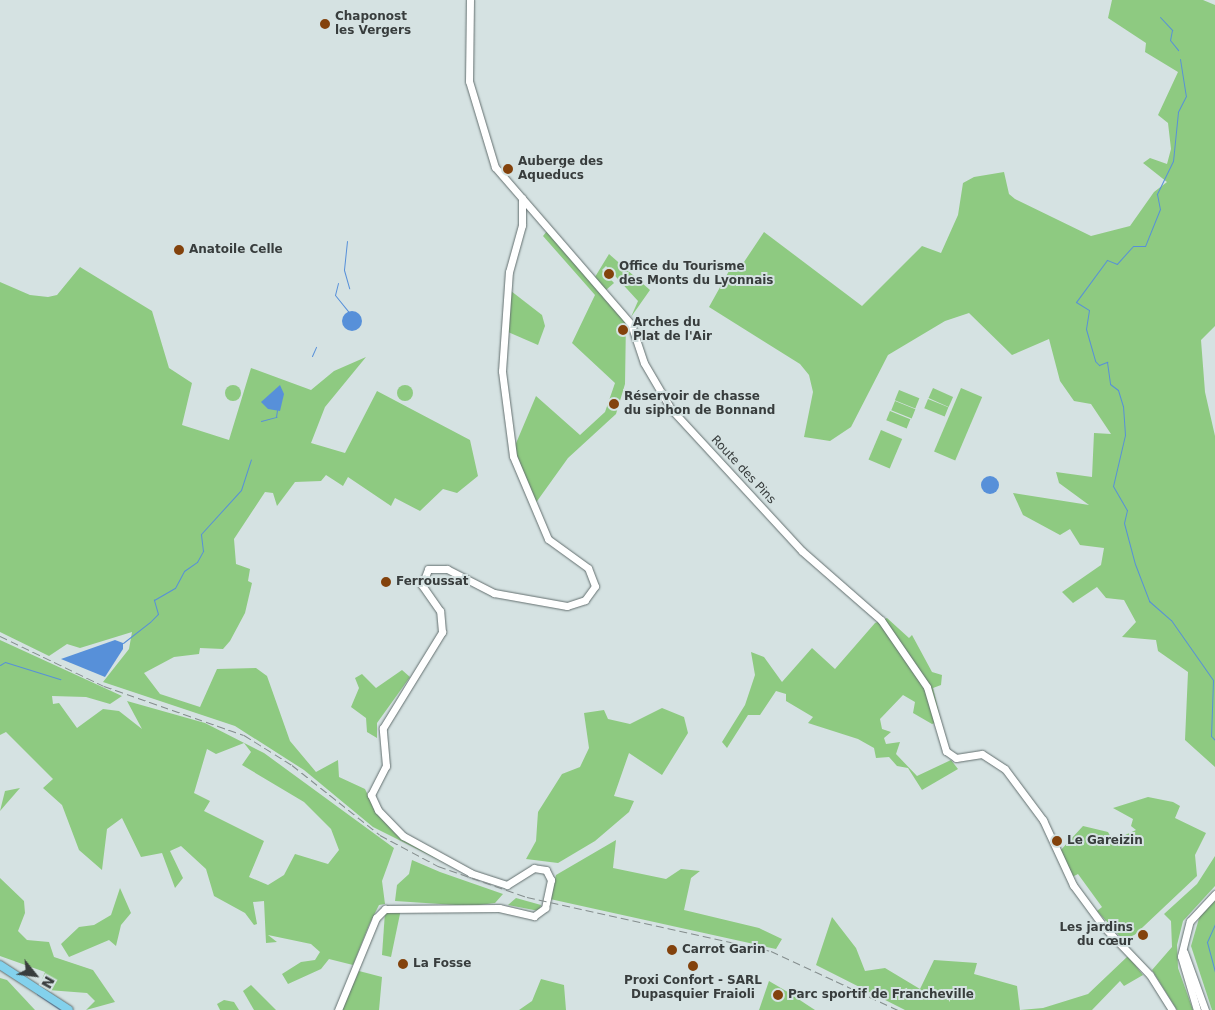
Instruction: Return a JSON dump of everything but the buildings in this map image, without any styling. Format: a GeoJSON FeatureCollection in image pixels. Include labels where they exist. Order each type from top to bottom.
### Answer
{"type":"FeatureCollection","features":[{"type":"Feature","properties":{"kind":"main road","name":"Route des Pins"},"geometry":{"type":"LineString","coordinates":[[470,0],[473,102],[495,167],[630,324],[644,363],[671,409],[802,551],[881,620],[927,687],[951,756],[982,754],[1005,769],[1043,820],[1072,885],[1104,927],[1150,975],[1172,1010]]}},
{"type":"Feature","properties":{"kind":"main road"},"geometry":{"type":"LineString","coordinates":[[338,1010],[376,918],[385,909],[500,908],[536,915],[545,910],[550,887],[550,876],[542,868],[507,885],[464,870],[406,838],[372,800],[372,788],[386,766],[383,728],[442,632],[440,611],[422,585],[428,570],[440,566],[494,593],[567,606],[585,600],[595,586],[588,568],[548,539],[513,456],[502,371],[510,265],[530,206]]}},
{"type":"Feature","properties":{"kind":"main road"},"geometry":{"type":"LineString","coordinates":[[1197,1010],[1183,968],[1184,946],[1190,921],[1215,894]]}},
{"type":"Feature","properties":{"kind":"main road"},"geometry":{"type":"LineString","coordinates":[[1184,946],[1205,1010]]}},
{"type":"Feature","properties":{"kind":"main road"},"geometry":{"type":"LineString","coordinates":[[0,965],[69,1010]]}},
{"type":"Feature","properties":{"kind":"green space"},"geometry":{"type":"Polygon","coordinates":[[[1112,0],[1203,0],[1215,5],[1215,326],[1201,340],[1205,392],[1215,436],[1215,767],[1185,740],[1188,672],[1158,651],[1156,640],[1122,637],[1136,622],[1124,600],[1106,598],[1097,587],[1073,603],[1062,592],[1101,565],[1104,548],[1080,545],[1070,529],[1060,535],[1023,515],[1013,493],[1089,505],[1059,483],[1056,472],[1092,477],[1094,433],[1111,434],[1091,404],[1074,401],[1060,381],[1049,339],[1012,355],[969,313],[945,321],[888,355],[851,427],[830,441],[804,437],[813,392],[809,375],[800,364],[709,307],[734,262],[742,265],[764,232],[862,306],[922,246],[941,253],[958,215],[963,183],[974,177],[1004,172],[1009,194],[1015,199],[1091,236],[1130,226],[1154,192],[1167,182],[1143,163],[1150,158],[1167,164],[1171,149],[1168,123],[1158,115],[1178,72],[1145,52],[1146,43],[1108,18],[1112,0]]]}},
{"type":"Feature","properties":{"kind":"green space"},"geometry":{"type":"Polygon","coordinates":[[[547,231],[626,320],[625,384],[616,414],[568,458],[535,504],[514,448],[536,396],[580,435],[605,412],[615,383],[572,343],[595,295],[543,236],[547,231]]]}},
{"type":"Feature","properties":{"kind":"green space"},"geometry":{"type":"Polygon","coordinates":[[[609,254],[650,290],[631,317],[638,301],[606,266],[602,270],[614,283],[606,290],[595,277],[609,254]]]}},
{"type":"Feature","properties":{"kind":"green space"},"geometry":{"type":"Polygon","coordinates":[[[80,267],[152,311],[169,368],[192,383],[182,425],[229,440],[251,368],[311,390],[334,371],[366,357],[325,407],[311,443],[345,453],[377,391],[470,440],[478,476],[457,493],[443,489],[420,511],[395,498],[391,506],[348,477],[343,486],[326,475],[321,481],[295,482],[277,506],[273,493],[265,492],[234,539],[236,564],[250,569],[248,581],[252,583],[245,613],[230,641],[223,649],[200,648],[199,654],[174,657],[144,673],[160,694],[200,707],[217,669],[256,668],[267,676],[290,741],[316,772],[338,760],[339,777],[365,789],[376,812],[396,834],[459,870],[373,827],[304,770],[235,726],[103,682],[129,649],[132,632],[80,648],[67,644],[49,656],[0,632],[0,282],[30,295],[48,297],[57,295],[80,267]]]}},
{"type":"Feature","properties":{"kind":"green space"},"geometry":{"type":"Polygon","coordinates":[[[511,291],[542,315],[545,326],[538,345],[508,332],[511,291]]]}},
{"type":"Feature","properties":{"kind":"green space"},"geometry":{"type":"Polygon","coordinates":[[[230,385],[236,385],[241,390],[239,399],[230,401],[225,396],[225,390],[230,385]]]}},
{"type":"Feature","properties":{"kind":"green space"},"geometry":{"type":"Polygon","coordinates":[[[402,385],[408,385],[413,390],[411,399],[402,401],[397,396],[397,390],[402,385]]]}},
{"type":"Feature","properties":{"kind":"green space"},"geometry":{"type":"Polygon","coordinates":[[[933,388],[953,397],[949,407],[929,398],[933,388]]]}},
{"type":"Feature","properties":{"kind":"green space"},"geometry":{"type":"Polygon","coordinates":[[[961,388],[982,397],[955,461],[934,452],[961,388]]]}},
{"type":"Feature","properties":{"kind":"green space"},"geometry":{"type":"Polygon","coordinates":[[[899,390],[919,398],[915,408],[895,400],[899,390]]]}},
{"type":"Feature","properties":{"kind":"green space"},"geometry":{"type":"Polygon","coordinates":[[[928,399],[948,407],[945,417],[924,408],[928,399]]]}},
{"type":"Feature","properties":{"kind":"green space"},"geometry":{"type":"Polygon","coordinates":[[[895,401],[915,409],[912,419],[891,410],[895,401]]]}},
{"type":"Feature","properties":{"kind":"green space"},"geometry":{"type":"Polygon","coordinates":[[[890,411],[910,419],[907,429],[886,420],[890,411]]]}},
{"type":"Feature","properties":{"kind":"green space"},"geometry":{"type":"Polygon","coordinates":[[[881,430],[902,439],[890,468],[868,459],[881,430]]]}},
{"type":"Feature","properties":{"kind":"green space"},"geometry":{"type":"Polygon","coordinates":[[[887,618],[909,638],[912,635],[932,672],[942,675],[941,685],[933,688],[941,721],[932,724],[913,713],[915,702],[903,695],[880,719],[882,729],[891,732],[884,738],[886,744],[900,742],[896,754],[917,776],[951,760],[958,769],[922,790],[908,768],[897,766],[889,757],[876,758],[874,748],[858,739],[808,723],[813,717],[786,701],[786,694],[776,691],[760,715],[748,715],[727,748],[722,742],[745,705],[755,675],[751,652],[764,657],[782,682],[812,648],[835,669],[875,623],[887,618]]]}},
{"type":"Feature","properties":{"kind":"green space"},"geometry":{"type":"Polygon","coordinates":[[[0,640],[122,696],[110,704],[86,697],[52,696],[53,704],[59,703],[77,728],[103,709],[119,711],[142,729],[127,701],[205,723],[264,753],[394,848],[382,881],[385,904],[379,905],[353,965],[329,959],[321,969],[288,984],[282,974],[301,962],[315,960],[320,952],[311,944],[268,935],[277,942],[266,943],[264,901],[253,902],[257,924],[254,925],[245,913],[214,896],[206,869],[181,846],[170,851],[183,878],[175,888],[162,853],[141,857],[122,818],[107,829],[102,870],[79,850],[62,805],[43,788],[53,779],[6,732],[0,735],[0,640]],[[244,743],[216,754],[207,749],[194,793],[210,801],[204,811],[264,841],[249,877],[268,885],[284,875],[295,854],[328,864],[339,850],[331,829],[304,802],[242,765],[251,752],[244,743]]]}},
{"type":"Feature","properties":{"kind":"green space"},"geometry":{"type":"Polygon","coordinates":[[[402,670],[410,677],[377,723],[377,738],[367,732],[366,718],[351,707],[359,688],[355,678],[362,674],[376,688],[402,670]]]}},
{"type":"Feature","properties":{"kind":"green space"},"geometry":{"type":"Polygon","coordinates":[[[662,708],[684,717],[688,733],[662,775],[629,753],[614,796],[634,801],[629,812],[595,841],[558,863],[526,859],[536,841],[538,812],[562,774],[580,767],[589,748],[584,713],[604,710],[608,719],[630,724],[662,708]]]}},
{"type":"Feature","properties":{"kind":"green space"},"geometry":{"type":"Polygon","coordinates":[[[20,788],[0,811],[5,791],[20,788]]]}},
{"type":"Feature","properties":{"kind":"green space"},"geometry":{"type":"Polygon","coordinates":[[[1148,797],[1173,802],[1180,806],[1175,818],[1206,833],[1195,855],[1197,876],[1126,943],[1097,911],[1102,907],[1078,874],[1072,877],[1059,852],[1083,826],[1108,832],[1113,841],[1129,844],[1123,836],[1136,830],[1131,826],[1133,819],[1113,808],[1148,797]]]}},
{"type":"Feature","properties":{"kind":"green space"},"geometry":{"type":"Polygon","coordinates":[[[616,840],[613,868],[666,879],[681,869],[700,871],[691,878],[684,910],[759,928],[782,939],[776,949],[550,899],[556,875],[616,840]]]}},
{"type":"Feature","properties":{"kind":"green space"},"geometry":{"type":"Polygon","coordinates":[[[1215,856],[1215,886],[1183,921],[1177,945],[1178,968],[1193,1010],[1177,1010],[1152,970],[1172,947],[1171,921],[1164,914],[1197,884],[1215,856]]]}},
{"type":"Feature","properties":{"kind":"green space"},"geometry":{"type":"Polygon","coordinates":[[[412,860],[503,894],[495,903],[471,906],[395,901],[397,885],[409,874],[412,860]]]}},
{"type":"Feature","properties":{"kind":"green space"},"geometry":{"type":"Polygon","coordinates":[[[0,878],[24,901],[25,913],[18,931],[27,940],[49,942],[54,957],[93,970],[115,1002],[86,1010],[95,1001],[87,993],[48,990],[40,984],[45,972],[0,956],[0,878]]]}},
{"type":"Feature","properties":{"kind":"green space"},"geometry":{"type":"Polygon","coordinates":[[[120,888],[131,913],[121,925],[116,946],[109,940],[69,957],[61,944],[79,927],[94,925],[111,915],[120,888]]]}},
{"type":"Feature","properties":{"kind":"green space"},"geometry":{"type":"Polygon","coordinates":[[[516,898],[541,905],[539,911],[508,905],[516,898]]]}},
{"type":"Feature","properties":{"kind":"green space"},"geometry":{"type":"Polygon","coordinates":[[[1215,900],[1215,1010],[1212,1010],[1191,946],[1200,915],[1215,900]]]}},
{"type":"Feature","properties":{"kind":"green space"},"geometry":{"type":"Polygon","coordinates":[[[401,909],[391,957],[382,955],[385,912],[401,909]]]}},
{"type":"Feature","properties":{"kind":"green space"},"geometry":{"type":"Polygon","coordinates":[[[832,917],[856,948],[865,971],[885,968],[920,989],[934,960],[977,963],[974,974],[1017,986],[1020,1010],[905,1010],[816,965],[832,917]]]}},
{"type":"Feature","properties":{"kind":"green space"},"geometry":{"type":"Polygon","coordinates":[[[1128,956],[1143,975],[1124,986],[1120,981],[1092,1010],[1020,1010],[1043,1008],[1088,994],[1128,956]]]}},
{"type":"Feature","properties":{"kind":"green space"},"geometry":{"type":"Polygon","coordinates":[[[359,971],[382,977],[379,1010],[341,1010],[359,971]]]}},
{"type":"Feature","properties":{"kind":"green space"},"geometry":{"type":"Polygon","coordinates":[[[0,978],[7,980],[35,1010],[0,1010],[0,978]]]}},
{"type":"Feature","properties":{"kind":"green space"},"geometry":{"type":"Polygon","coordinates":[[[541,979],[564,985],[566,1010],[519,1010],[532,1001],[541,979]]]}},
{"type":"Feature","properties":{"kind":"green space","name":"Parc sportif de Francheville"},"geometry":{"type":"Polygon","coordinates":[[[769,981],[786,991],[815,1010],[759,1010],[769,981]]]}},
{"type":"Feature","properties":{"kind":"green space"},"geometry":{"type":"Polygon","coordinates":[[[251,985],[276,1010],[254,1010],[243,991],[251,985]]]}},
{"type":"Feature","properties":{"kind":"green space"},"geometry":{"type":"Polygon","coordinates":[[[224,1000],[234,1002],[239,1010],[220,1010],[217,1004],[224,1000]]]}},
{"type":"Feature","properties":{"kind":"water"},"geometry":{"type":"Polygon","coordinates":[[[352,311],[359,314],[362,321],[359,328],[352,331],[345,328],[342,321],[345,314],[352,311]]]}},
{"type":"Feature","properties":{"kind":"water"},"geometry":{"type":"Polygon","coordinates":[[[280,385],[284,394],[280,411],[268,409],[261,402],[280,385]]]}},
{"type":"Feature","properties":{"kind":"water"},"geometry":{"type":"Polygon","coordinates":[[[990,476],[998,481],[999,485],[994,493],[990,494],[982,489],[981,485],[986,477],[990,476]]]}},
{"type":"Feature","properties":{"kind":"water"},"geometry":{"type":"Polygon","coordinates":[[[115,640],[123,643],[123,649],[105,677],[61,659],[115,640]]]}},
{"type":"Feature","properties":{"kind":"waterway"},"geometry":{"type":"LineString","coordinates":[[1160,17],[1172,30],[1170,40],[1178,50]]}},
{"type":"Feature","properties":{"kind":"waterway"},"geometry":{"type":"LineString","coordinates":[[1180,59],[1186,96],[1178,112],[1173,161],[1157,194],[1160,209],[1145,246],[1133,246],[1117,264],[1107,260],[1076,302],[1089,310],[1086,329],[1095,361],[1099,365],[1107,362],[1110,384],[1118,390],[1123,406],[1125,435],[1113,486],[1127,510],[1124,523],[1135,564],[1149,601],[1171,620],[1213,680],[1211,736],[1215,740]]}},
{"type":"Feature","properties":{"kind":"waterway"},"geometry":{"type":"LineString","coordinates":[[347,241],[344,270],[349,288]]}},
{"type":"Feature","properties":{"kind":"waterway"},"geometry":{"type":"LineString","coordinates":[[338,283],[335,295],[348,311]]}},
{"type":"Feature","properties":{"kind":"waterway"},"geometry":{"type":"LineString","coordinates":[[312,356],[316,347]]}},
{"type":"Feature","properties":{"kind":"waterway"},"geometry":{"type":"LineString","coordinates":[[261,421],[276,417],[277,410]]}},
{"type":"Feature","properties":{"kind":"waterway"},"geometry":{"type":"LineString","coordinates":[[123,643],[158,614],[154,600],[175,588],[184,571],[197,562],[203,551],[201,534],[241,490],[251,460]]}},
{"type":"Feature","properties":{"kind":"waterway"},"geometry":{"type":"LineString","coordinates":[[0,665],[5,662],[60,679]]}},
{"type":"Feature","properties":{"kind":"waterway"},"geometry":{"type":"LineString","coordinates":[[1215,924],[1207,942],[1215,972]]}},
{"type":"Feature","properties":{"kind":"waterway"},"geometry":{"type":"LineString","coordinates":[[37,994],[61,1010]]}},
{"type":"Feature","properties":{"kind":"railway"},"geometry":{"type":"LineString","coordinates":[[0,636],[104,686],[244,735],[292,765],[380,835],[438,866],[527,897],[771,951],[898,1010]]}},
{"type":"Feature","properties":{"kind":"place","name":"Chaponost les Vergers"},"geometry":{"type":"Point","coordinates":[325,24]}},
{"type":"Feature","properties":{"kind":"place","name":"Auberge des Aqueducs"},"geometry":{"type":"Point","coordinates":[508,169]}},
{"type":"Feature","properties":{"kind":"place","name":"Anatoile Celle"},"geometry":{"type":"Point","coordinates":[179,250]}},
{"type":"Feature","properties":{"kind":"place","name":"Office du Tourisme des Monts du Lyonnais"},"geometry":{"type":"Point","coordinates":[609,274]}},
{"type":"Feature","properties":{"kind":"place","name":"Arches du Plat de l'Air"},"geometry":{"type":"Point","coordinates":[623,330]}},
{"type":"Feature","properties":{"kind":"place","name":"Réservoir de chasse du siphon de Bonnand"},"geometry":{"type":"Point","coordinates":[614,404]}},
{"type":"Feature","properties":{"kind":"place","name":"Ferroussat"},"geometry":{"type":"Point","coordinates":[386,582]}},
{"type":"Feature","properties":{"kind":"place","name":"Le Gareizin"},"geometry":{"type":"Point","coordinates":[1057,841]}},
{"type":"Feature","properties":{"kind":"place","name":"Les jardins du cœur"},"geometry":{"type":"Point","coordinates":[1143,935]}},
{"type":"Feature","properties":{"kind":"place","name":"Carrot Garin"},"geometry":{"type":"Point","coordinates":[672,950]}},
{"type":"Feature","properties":{"kind":"place","name":"La Fosse"},"geometry":{"type":"Point","coordinates":[403,964]}},
{"type":"Feature","properties":{"kind":"place","name":"Proxi Confort - SARL Dupasquier Fraioli"},"geometry":{"type":"Point","coordinates":[693,966]}},
{"type":"Feature","properties":{"kind":"place","name":"Parc sportif de Francheville"},"geometry":{"type":"Point","coordinates":[778,995]}}]}
